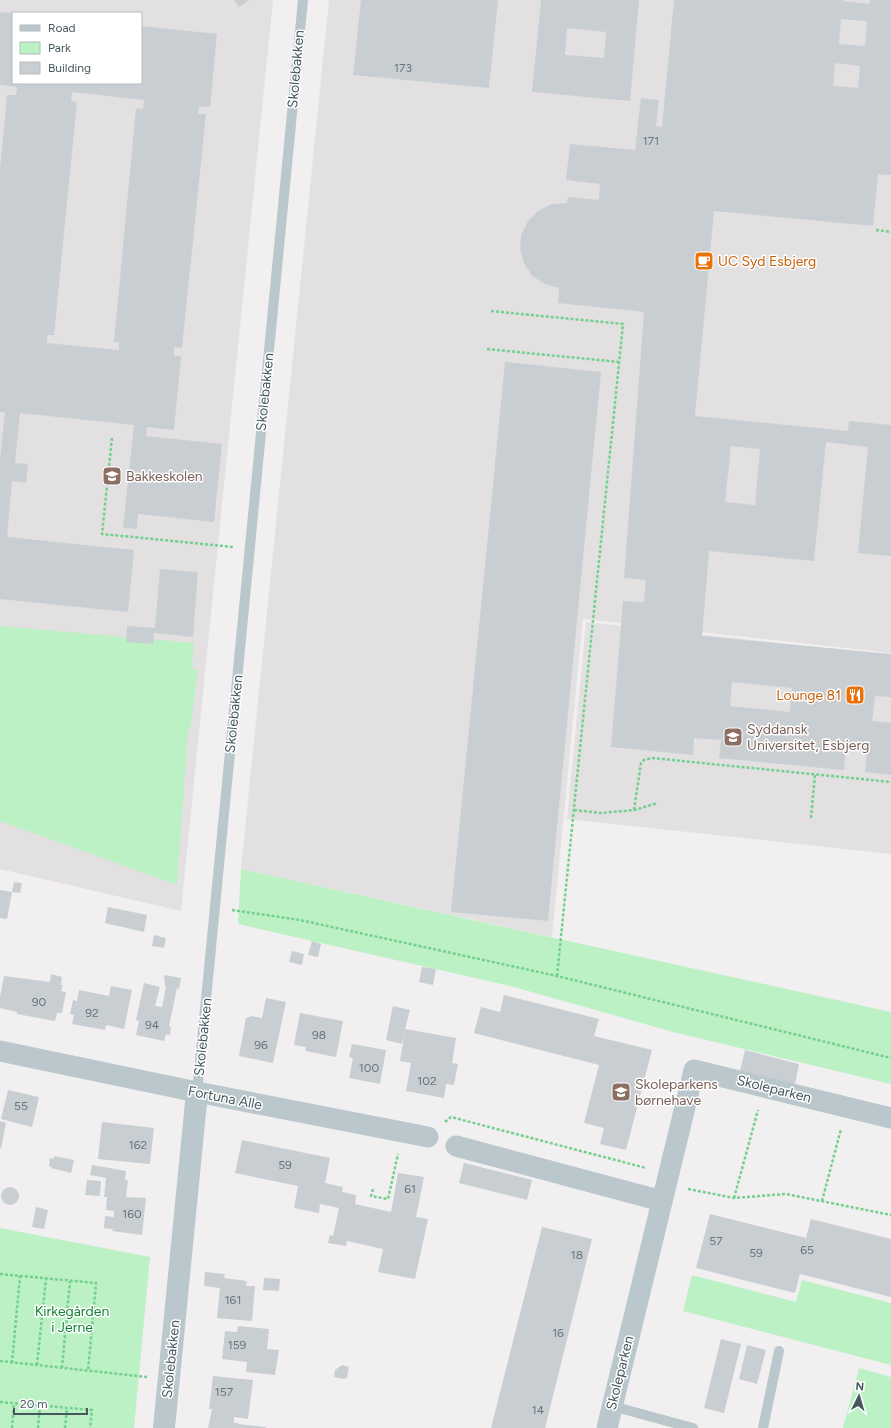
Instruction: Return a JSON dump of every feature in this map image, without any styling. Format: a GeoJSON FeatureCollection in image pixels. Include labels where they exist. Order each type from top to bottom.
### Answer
{"type":"FeatureCollection","features":[{"type":"Feature","properties":{"kind":"street","name":"Fortuna Alle"},"geometry":{"type":"LineString","coordinates":[[0,1051],[428,1137]]}},
{"type":"Feature","properties":{"kind":"street","name":"Skoleparken"},"geometry":{"type":"LineString","coordinates":[[607,1428],[694,1070],[891,1118]]}},
{"type":"Feature","properties":{"kind":"street","name":"Skolebakken"},"geometry":{"type":"LineString","coordinates":[[164,1428],[198,1092]]}},
{"type":"Feature","properties":{"kind":"street"},"geometry":{"type":"LineString","coordinates":[[456,1146],[666,1186]]}},
{"type":"Feature","properties":{"kind":"lane","name":"Skolebakken"},"geometry":{"type":"LineString","coordinates":[[198,1092],[303,0]]}},
{"type":"Feature","properties":{"kind":"lane"},"geometry":{"type":"LineString","coordinates":[[763,1428],[779,1351]]}},
{"type":"Feature","properties":{"kind":"lane"},"geometry":{"type":"LineString","coordinates":[[612,1406],[693,1428]]}},
{"type":"Feature","properties":{"kind":"path"},"geometry":{"type":"LineString","coordinates":[[876,230],[891,232]]}},
{"type":"Feature","properties":{"kind":"path"},"geometry":{"type":"LineString","coordinates":[[491,311],[623,324],[557,976]]}},
{"type":"Feature","properties":{"kind":"path"},"geometry":{"type":"LineString","coordinates":[[488,349],[619,362]]}},
{"type":"Feature","properties":{"kind":"path"},"geometry":{"type":"LineString","coordinates":[[112,438],[102,534],[250,549]]}},
{"type":"Feature","properties":{"kind":"path"},"geometry":{"type":"LineString","coordinates":[[634,810],[641,763],[648,758],[891,782]]}},
{"type":"Feature","properties":{"kind":"path"},"geometry":{"type":"LineString","coordinates":[[811,818],[815,774]]}},
{"type":"Feature","properties":{"kind":"path"},"geometry":{"type":"LineString","coordinates":[[574,810],[601,813],[634,810],[658,803]]}},
{"type":"Feature","properties":{"kind":"path"},"geometry":{"type":"LineString","coordinates":[[215,908],[300,920],[557,976],[891,1058]]}},
{"type":"Feature","properties":{"kind":"path"},"geometry":{"type":"LineString","coordinates":[[734,1198],[765,1087]]}},
{"type":"Feature","properties":{"kind":"path"},"geometry":{"type":"LineString","coordinates":[[822,1201],[847,1108]]}},
{"type":"Feature","properties":{"kind":"path"},"geometry":{"type":"LineString","coordinates":[[428,1137],[451,1117],[666,1186],[734,1198],[786,1194],[891,1215]]}},
{"type":"Feature","properties":{"kind":"path"},"geometry":{"type":"LineString","coordinates":[[373,1189],[371,1196],[388,1199],[402,1132]]}},
{"type":"Feature","properties":{"kind":"path"},"geometry":{"type":"LineString","coordinates":[[0,1274],[96,1283],[88,1371]]}},
{"type":"Feature","properties":{"kind":"path"},"geometry":{"type":"LineString","coordinates":[[12,1363],[20,1276]]}},
{"type":"Feature","properties":{"kind":"path"},"geometry":{"type":"LineString","coordinates":[[37,1365],[46,1278]]}},
{"type":"Feature","properties":{"kind":"path"},"geometry":{"type":"LineString","coordinates":[[62,1368],[70,1281]]}},
{"type":"Feature","properties":{"kind":"path"},"geometry":{"type":"LineString","coordinates":[[0,1361],[169,1379]]}},
{"type":"Feature","properties":{"kind":"path"},"geometry":{"type":"LineString","coordinates":[[0,1402],[92,1410],[90,1428]]}},
{"type":"Feature","properties":{"kind":"path"},"geometry":{"type":"LineString","coordinates":[[12,1428],[14,1403]]}},
{"type":"Feature","properties":{"kind":"path"},"geometry":{"type":"LineString","coordinates":[[38,1428],[40,1406]]}},
{"type":"Feature","properties":{"kind":"path"},"geometry":{"type":"LineString","coordinates":[[65,1428],[67,1408]]}},
{"type":"Feature","properties":{"kind":"shaded area","name":"Bakkeskolen"},"geometry":{"type":"Polygon","coordinates":[[[0,0],[273,0],[181,911],[0,869],[0,0]]]}},
{"type":"Feature","properties":{"kind":"shaded area"},"geometry":{"type":"Polygon","coordinates":[[[329,0],[891,0],[891,653],[583,619],[552,937],[241,869],[329,0]]]}},
{"type":"Feature","properties":{"kind":"shaded area","name":"Syddansk Universitet, Esbjerg"},"geometry":{"type":"Polygon","coordinates":[[[586,622],[891,655],[891,854],[567,819],[586,622]]]}},
{"type":"Feature","properties":{"kind":"green space"},"geometry":{"type":"Polygon","coordinates":[[[0,626],[194,643],[192,669],[198,670],[190,729],[188,730],[177,885],[0,821],[0,626]]]}},
{"type":"Feature","properties":{"kind":"green space"},"geometry":{"type":"Polygon","coordinates":[[[241,869],[891,1012],[891,1084],[673,1032],[514,987],[238,924],[241,869]]]}},
{"type":"Feature","properties":{"kind":"green space","name":"Kirkegården i Jerne"},"geometry":{"type":"Polygon","coordinates":[[[0,1228],[150,1257],[134,1428],[0,1428],[0,1228]]]}},
{"type":"Feature","properties":{"kind":"green space"},"geometry":{"type":"Polygon","coordinates":[[[692,1275],[796,1302],[802,1280],[891,1303],[891,1365],[683,1311],[692,1275]]]}},
{"type":"Feature","properties":{"kind":"green space"},"geometry":{"type":"Polygon","coordinates":[[[859,1368],[891,1377],[891,1428],[843,1428],[859,1368]]]}},
{"type":"Feature","properties":{"kind":"building"},"geometry":{"type":"Polygon","coordinates":[[[234,0],[249,0],[239,7],[234,0]]]}},
{"type":"Feature","properties":{"kind":"building"},"geometry":{"type":"Polygon","coordinates":[[[361,0],[498,0],[489,88],[353,75],[361,0]]]}},
{"type":"Feature","properties":{"kind":"building"},"geometry":{"type":"Polygon","coordinates":[[[541,0],[639,0],[630,101],[532,92],[541,0]],[[567,28],[565,55],[604,58],[606,32],[567,28]]]}},
{"type":"Feature","properties":{"kind":"building"},"geometry":{"type":"Polygon","coordinates":[[[674,0],[843,0],[869,4],[870,0],[891,0],[891,175],[878,174],[873,226],[714,211],[695,416],[848,431],[849,421],[891,425],[891,556],[858,553],[868,447],[826,442],[814,561],[709,551],[702,636],[891,654],[891,697],[875,696],[872,721],[891,723],[891,775],[865,772],[867,750],[846,748],[844,770],[719,758],[721,740],[694,738],[693,755],[611,747],[623,601],[644,602],[646,580],[624,578],[644,312],[558,303],[559,288],[545,284],[532,276],[524,263],[520,249],[521,235],[528,221],[538,211],[552,204],[567,203],[568,197],[599,200],[600,184],[566,180],[570,144],[635,150],[641,98],[659,100],[656,126],[662,127],[674,0]],[[841,19],[839,44],[865,46],[867,21],[841,19]],[[835,63],[833,86],[858,88],[860,66],[835,63]],[[731,446],[725,502],[755,505],[760,449],[731,446]],[[732,682],[730,706],[790,712],[792,688],[732,682]]]}},
{"type":"Feature","properties":{"kind":"building"},"geometry":{"type":"Polygon","coordinates":[[[0,12],[12,13],[12,84],[142,84],[142,26],[217,34],[210,107],[199,106],[198,114],[206,114],[182,348],[174,347],[174,356],[181,356],[174,430],[147,427],[146,436],[222,444],[214,522],[138,514],[137,529],[123,528],[134,425],[20,413],[15,463],[28,464],[26,483],[12,481],[7,537],[134,550],[128,612],[0,599],[0,458],[5,412],[0,412],[0,170],[7,95],[16,95],[17,87],[0,85],[0,12]],[[72,92],[71,101],[77,102],[54,335],[47,335],[47,343],[119,350],[119,342],[114,342],[136,108],[143,109],[144,100],[72,92]]]}},
{"type":"Feature","properties":{"kind":"building"},"geometry":{"type":"Polygon","coordinates":[[[505,362],[601,372],[548,921],[451,912],[505,362]]]}},
{"type":"Feature","properties":{"kind":"building"},"geometry":{"type":"Polygon","coordinates":[[[160,569],[198,572],[193,637],[154,633],[153,644],[126,642],[127,626],[155,628],[160,569]]]}},
{"type":"Feature","properties":{"kind":"building"},"geometry":{"type":"Polygon","coordinates":[[[14,882],[22,883],[20,893],[12,892],[14,882]]]}},
{"type":"Feature","properties":{"kind":"building"},"geometry":{"type":"Polygon","coordinates":[[[0,890],[12,892],[7,919],[0,918],[0,890]]]}},
{"type":"Feature","properties":{"kind":"building"},"geometry":{"type":"Polygon","coordinates":[[[108,907],[147,915],[144,932],[105,923],[108,907]]]}},
{"type":"Feature","properties":{"kind":"building"},"geometry":{"type":"Polygon","coordinates":[[[154,935],[166,938],[164,948],[152,946],[154,935]]]}},
{"type":"Feature","properties":{"kind":"building"},"geometry":{"type":"Polygon","coordinates":[[[312,941],[321,944],[318,957],[308,955],[312,941]]]}},
{"type":"Feature","properties":{"kind":"building"},"geometry":{"type":"Polygon","coordinates":[[[292,951],[304,954],[302,965],[289,962],[292,951]]]}},
{"type":"Feature","properties":{"kind":"building"},"geometry":{"type":"Polygon","coordinates":[[[422,967],[436,969],[433,985],[419,982],[422,967]]]}},
{"type":"Feature","properties":{"kind":"building"},"geometry":{"type":"Polygon","coordinates":[[[51,974],[62,977],[61,985],[63,985],[61,991],[66,992],[62,1013],[57,1013],[55,1021],[17,1014],[17,1012],[0,1008],[0,997],[4,976],[50,982],[51,974]]]}},
{"type":"Feature","properties":{"kind":"building"},"geometry":{"type":"Polygon","coordinates":[[[164,975],[181,978],[179,989],[177,988],[169,1026],[171,1027],[170,1035],[166,1034],[164,1041],[136,1035],[139,1021],[136,1020],[144,983],[160,987],[155,1006],[162,1007],[166,987],[164,975]]]}},
{"type":"Feature","properties":{"kind":"building"},"geometry":{"type":"Polygon","coordinates":[[[111,986],[132,990],[124,1029],[106,1025],[105,1030],[72,1024],[74,1015],[70,1014],[73,1000],[77,1001],[79,990],[109,996],[111,986]]]}},
{"type":"Feature","properties":{"kind":"building"},"geometry":{"type":"Polygon","coordinates":[[[504,995],[599,1019],[594,1036],[652,1050],[626,1150],[600,1144],[604,1128],[584,1123],[599,1065],[474,1033],[481,1007],[500,1012],[504,995]]]}},
{"type":"Feature","properties":{"kind":"building"},"geometry":{"type":"Polygon","coordinates":[[[266,998],[286,1002],[273,1063],[239,1056],[246,1018],[252,1016],[262,1018],[266,998]]]}},
{"type":"Feature","properties":{"kind":"building"},"geometry":{"type":"Polygon","coordinates":[[[393,1006],[410,1010],[405,1029],[456,1038],[452,1063],[458,1064],[454,1085],[446,1084],[444,1098],[406,1091],[411,1063],[400,1061],[405,1031],[402,1044],[386,1040],[393,1006]]]}},
{"type":"Feature","properties":{"kind":"building"},"geometry":{"type":"Polygon","coordinates":[[[300,1013],[343,1021],[336,1057],[305,1051],[306,1047],[294,1045],[300,1013]]]}},
{"type":"Feature","properties":{"kind":"building"},"geometry":{"type":"Polygon","coordinates":[[[352,1044],[386,1050],[380,1084],[349,1078],[353,1058],[349,1057],[352,1044]]]}},
{"type":"Feature","properties":{"kind":"building"},"geometry":{"type":"Polygon","coordinates":[[[745,1050],[799,1064],[795,1084],[740,1071],[745,1050]]]}},
{"type":"Feature","properties":{"kind":"building"},"geometry":{"type":"Polygon","coordinates":[[[8,1090],[39,1097],[32,1127],[1,1119],[8,1090]]]}},
{"type":"Feature","properties":{"kind":"building"},"geometry":{"type":"Polygon","coordinates":[[[0,1121],[6,1123],[1,1148],[0,1148],[0,1121]]]}},
{"type":"Feature","properties":{"kind":"building"},"geometry":{"type":"Polygon","coordinates":[[[102,1122],[154,1128],[150,1164],[98,1159],[102,1122]]]}},
{"type":"Feature","properties":{"kind":"building"},"geometry":{"type":"Polygon","coordinates":[[[242,1140],[330,1158],[325,1183],[343,1187],[342,1192],[356,1195],[355,1204],[391,1212],[398,1173],[424,1177],[416,1217],[428,1219],[415,1279],[378,1272],[383,1249],[347,1241],[346,1246],[328,1243],[330,1235],[333,1236],[339,1208],[320,1204],[319,1213],[294,1208],[298,1186],[235,1173],[242,1140]]]}},
{"type":"Feature","properties":{"kind":"building"},"geometry":{"type":"Polygon","coordinates":[[[54,1156],[74,1160],[71,1173],[51,1168],[52,1167],[49,1166],[50,1158],[54,1159],[54,1156]]]}},
{"type":"Feature","properties":{"kind":"building"},"geometry":{"type":"Polygon","coordinates":[[[464,1163],[532,1180],[527,1200],[459,1183],[464,1163]]]}},
{"type":"Feature","properties":{"kind":"building"},"geometry":{"type":"Polygon","coordinates":[[[92,1165],[126,1171],[125,1180],[128,1180],[126,1197],[146,1198],[142,1235],[112,1231],[113,1229],[104,1228],[105,1216],[114,1217],[114,1211],[106,1210],[107,1197],[104,1197],[106,1178],[90,1175],[92,1165]]]}},
{"type":"Feature","properties":{"kind":"building"},"geometry":{"type":"Polygon","coordinates":[[[87,1180],[101,1181],[100,1196],[85,1195],[87,1180]]]}},
{"type":"Feature","properties":{"kind":"building"},"geometry":{"type":"Polygon","coordinates":[[[10,1187],[16,1190],[19,1196],[16,1202],[10,1205],[4,1202],[1,1196],[4,1190],[10,1187]]]}},
{"type":"Feature","properties":{"kind":"building"},"geometry":{"type":"Polygon","coordinates":[[[36,1207],[48,1210],[44,1229],[32,1227],[36,1207]]]}},
{"type":"Feature","properties":{"kind":"building"},"geometry":{"type":"Polygon","coordinates":[[[710,1214],[806,1238],[811,1219],[891,1239],[891,1297],[800,1274],[795,1293],[696,1268],[710,1214]]]}},
{"type":"Feature","properties":{"kind":"building"},"geometry":{"type":"Polygon","coordinates":[[[542,1227],[592,1239],[545,1428],[491,1428],[542,1227]]]}},
{"type":"Feature","properties":{"kind":"building"},"geometry":{"type":"Polygon","coordinates":[[[205,1272],[225,1274],[224,1278],[247,1281],[246,1286],[255,1286],[252,1321],[217,1318],[220,1288],[204,1286],[205,1272]]]}},
{"type":"Feature","properties":{"kind":"building"},"geometry":{"type":"Polygon","coordinates":[[[264,1278],[280,1279],[279,1291],[263,1290],[264,1278]]]}},
{"type":"Feature","properties":{"kind":"building"},"geometry":{"type":"Polygon","coordinates":[[[238,1326],[269,1329],[267,1349],[279,1350],[275,1375],[246,1372],[247,1362],[222,1359],[225,1331],[237,1332],[238,1326]]]}},
{"type":"Feature","properties":{"kind":"building"},"geometry":{"type":"Polygon","coordinates":[[[721,1339],[741,1344],[724,1413],[704,1408],[721,1339]]]}},
{"type":"Feature","properties":{"kind":"building"},"geometry":{"type":"Polygon","coordinates":[[[747,1345],[766,1350],[757,1384],[739,1379],[747,1345]]]}},
{"type":"Feature","properties":{"kind":"building"},"geometry":{"type":"Polygon","coordinates":[[[342,1365],[349,1367],[347,1378],[344,1379],[334,1377],[335,1370],[342,1365]]]}},
{"type":"Feature","properties":{"kind":"building"},"geometry":{"type":"Polygon","coordinates":[[[213,1376],[253,1380],[248,1419],[234,1417],[234,1423],[266,1428],[208,1428],[212,1409],[209,1409],[213,1376]]]}},
{"type":"Feature","properties":{"kind":"place","name":"UC Syd Esbjerg"},"geometry":{"type":"Point","coordinates":[704,261]}},
{"type":"Feature","properties":{"kind":"place","name":"Bakkeskolen"},"geometry":{"type":"Point","coordinates":[112,476]}},
{"type":"Feature","properties":{"kind":"place","name":"Lounge 81"},"geometry":{"type":"Point","coordinates":[855,695]}},
{"type":"Feature","properties":{"kind":"place","name":"Syddansk Universitet, Esbjerg"},"geometry":{"type":"Point","coordinates":[733,737]}},
{"type":"Feature","properties":{"kind":"place","name":"Skoleparkens børnehave"},"geometry":{"type":"Point","coordinates":[621,1092]}}]}
